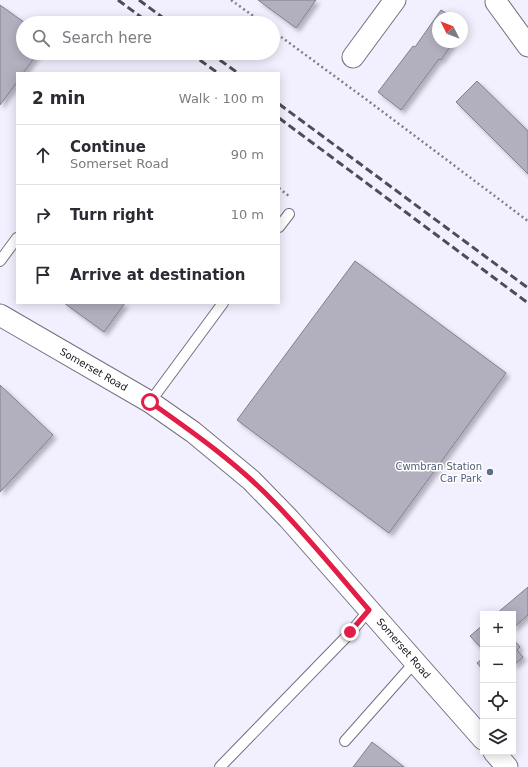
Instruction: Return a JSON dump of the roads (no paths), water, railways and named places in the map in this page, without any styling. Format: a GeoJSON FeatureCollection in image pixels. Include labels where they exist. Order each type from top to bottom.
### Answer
{"type":"FeatureCollection","features":[{"type":"Feature","properties":{"kind":"street"},"geometry":{"type":"LineString","coordinates":[[353,57],[395,0]]}},
{"type":"Feature","properties":{"kind":"street"},"geometry":{"type":"LineString","coordinates":[[500,1],[528,46]]}},
{"type":"Feature","properties":{"kind":"street","name":"Somerset Road"},"geometry":{"type":"LineString","coordinates":[[0,315],[150,402],[193,432],[256,485],[275,503],[480,736]]}},
{"type":"Feature","properties":{"kind":"street"},"geometry":{"type":"LineString","coordinates":[[497,755],[507,767]]}},
{"type":"Feature","properties":{"kind":"lane"},"geometry":{"type":"LineString","coordinates":[[280,226],[289,214]]}},
{"type":"Feature","properties":{"kind":"lane"},"geometry":{"type":"LineString","coordinates":[[0,261],[16,239]]}},
{"type":"Feature","properties":{"kind":"lane"},"geometry":{"type":"LineString","coordinates":[[150,402],[222,304]]}},
{"type":"Feature","properties":{"kind":"lane"},"geometry":{"type":"LineString","coordinates":[[220,767],[350,632],[369,610]]}},
{"type":"Feature","properties":{"kind":"lane"},"geometry":{"type":"LineString","coordinates":[[345,741],[415,662]]}},
{"type":"Feature","properties":{"kind":"railway"},"geometry":{"type":"LineString","coordinates":[[118,0],[140,16]]}},
{"type":"Feature","properties":{"kind":"railway"},"geometry":{"type":"LineString","coordinates":[[139,0],[161,16]]}},
{"type":"Feature","properties":{"kind":"railway"},"geometry":{"type":"LineString","coordinates":[[200,60],[217,72]]}},
{"type":"Feature","properties":{"kind":"railway"},"geometry":{"type":"LineString","coordinates":[[220,60],[237,72]]}},
{"type":"Feature","properties":{"kind":"railway"},"geometry":{"type":"LineString","coordinates":[[280,105],[528,288]]}},
{"type":"Feature","properties":{"kind":"railway"},"geometry":{"type":"LineString","coordinates":[[280,119],[528,303]]}},
{"type":"Feature","properties":{"kind":"place","name":"Cwmbran Station Car Park"},"geometry":{"type":"Point","coordinates":[490,472]}}]}
